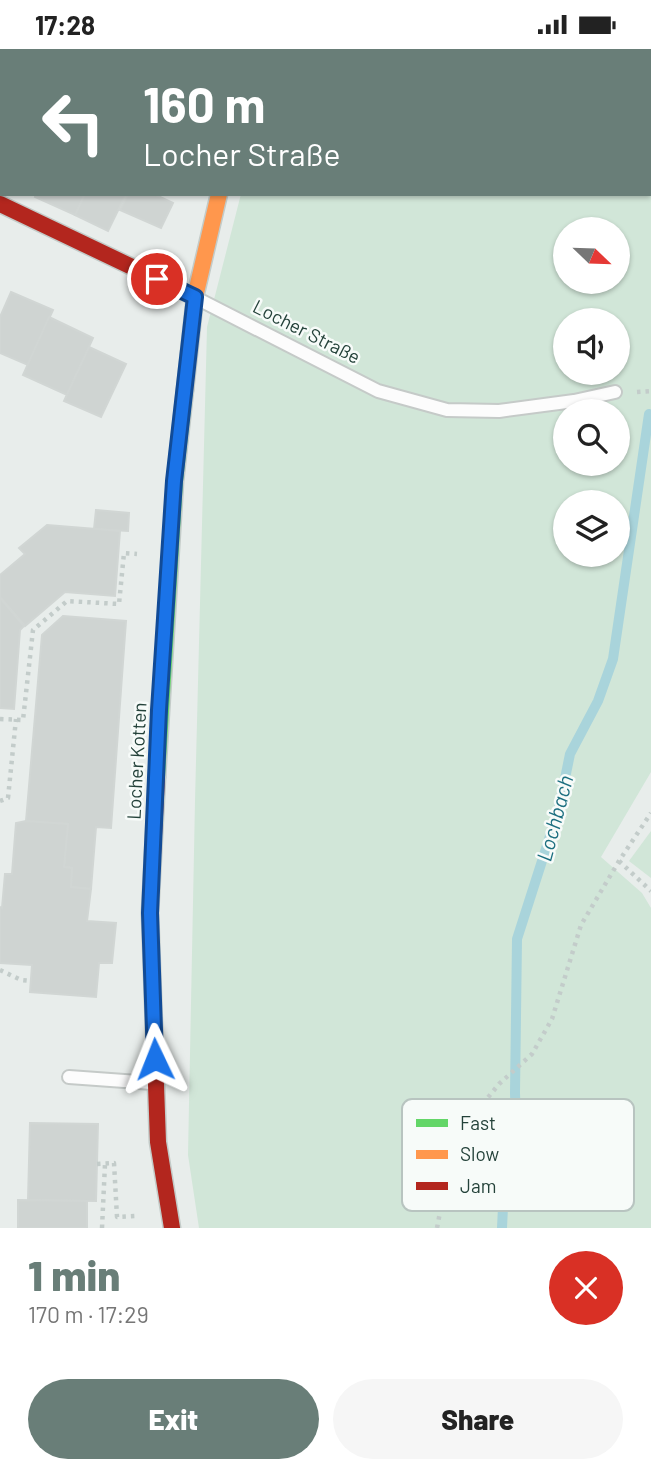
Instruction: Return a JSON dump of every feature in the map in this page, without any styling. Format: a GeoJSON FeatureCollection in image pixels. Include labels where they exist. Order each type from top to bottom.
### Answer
{"type":"FeatureCollection","features":[{"type":"Feature","properties":{"kind":"street","name":"Locher Kotten"},"geometry":{"type":"LineString","coordinates":[[172,1228],[158,1142],[150,913],[159,710],[174,481],[195,297],[219,196]]}},
{"type":"Feature","properties":{"kind":"street","name":"Locher Straße"},"geometry":{"type":"LineString","coordinates":[[0,204],[195,297]]}},
{"type":"Feature","properties":{"kind":"lane","name":"Locher Straße"},"geometry":{"type":"LineString","coordinates":[[195,297],[378,391],[447,410],[499,411],[575,401],[615,392]]}},
{"type":"Feature","properties":{"kind":"lane"},"geometry":{"type":"LineString","coordinates":[[69,1077],[156,1083]]}},
{"type":"Feature","properties":{"kind":"path"},"geometry":{"type":"LineString","coordinates":[[0,719],[23,720],[33,630],[67,601],[120,604],[124,553]]}},
{"type":"Feature","properties":{"kind":"path"},"geometry":{"type":"LineString","coordinates":[[0,801],[8,798],[16,719]]}},
{"type":"Feature","properties":{"kind":"path"},"geometry":{"type":"LineString","coordinates":[[487,1099],[531,1054],[552,1019],[581,925],[651,813]]}},
{"type":"Feature","properties":{"kind":"path"},"geometry":{"type":"LineString","coordinates":[[619,861],[651,891]]}},
{"type":"Feature","properties":{"kind":"path"},"geometry":{"type":"LineString","coordinates":[[0,970],[21,980],[31,981]]}},
{"type":"Feature","properties":{"kind":"path"},"geometry":{"type":"LineString","coordinates":[[97,1164],[114,1163],[117,1217]]}},
{"type":"Feature","properties":{"kind":"path"},"geometry":{"type":"LineString","coordinates":[[102,1228],[105,1164]]}},
{"type":"Feature","properties":{"kind":"green space"},"geometry":{"type":"Polygon","coordinates":[[[240,196],[651,196],[651,772],[601,857],[642,893],[651,908],[651,1228],[199,1228],[188,1155],[207,327],[240,196]]]}},
{"type":"Feature","properties":{"kind":"green space"},"geometry":{"type":"Polygon","coordinates":[[[651,831],[651,878],[629,861],[651,831]]]}},
{"type":"Feature","properties":{"kind":"building"},"geometry":{"type":"Polygon","coordinates":[[[35,196],[84,196],[75,215],[35,196]]]}},
{"type":"Feature","properties":{"kind":"building"},"geometry":{"type":"Polygon","coordinates":[[[84,196],[125,196],[108,231],[75,215],[84,196]]]}},
{"type":"Feature","properties":{"kind":"building"},"geometry":{"type":"Polygon","coordinates":[[[127,196],[158,196],[173,203],[161,228],[120,210],[127,196]]]}},
{"type":"Feature","properties":{"kind":"building"},"geometry":{"type":"Polygon","coordinates":[[[11,292],[53,310],[28,365],[0,353],[0,317],[11,292]]]}},
{"type":"Feature","properties":{"kind":"building"},"geometry":{"type":"Polygon","coordinates":[[[49,317],[93,338],[67,395],[23,375],[49,317]]]}},
{"type":"Feature","properties":{"kind":"building"},"geometry":{"type":"Polygon","coordinates":[[[89,347],[126,364],[101,417],[64,401],[89,347]]]}},
{"type":"Feature","properties":{"kind":"building"},"geometry":{"type":"Polygon","coordinates":[[[96,510],[129,513],[128,531],[94,529],[96,510]]]}},
{"type":"Feature","properties":{"kind":"building"},"geometry":{"type":"Polygon","coordinates":[[[47,525],[120,531],[115,596],[65,592],[25,626],[0,597],[0,575],[25,554],[19,548],[47,525]]]}},
{"type":"Feature","properties":{"kind":"building"},"geometry":{"type":"Polygon","coordinates":[[[0,598],[24,626],[20,630],[14,709],[0,708],[0,598]]]}},
{"type":"Feature","properties":{"kind":"building"},"geometry":{"type":"Polygon","coordinates":[[[63,616],[126,621],[111,828],[96,827],[91,889],[71,887],[72,868],[64,867],[68,824],[26,821],[42,635],[63,616]]]}},
{"type":"Feature","properties":{"kind":"building"},"geometry":{"type":"Polygon","coordinates":[[[26,821],[68,824],[64,867],[72,868],[71,887],[91,889],[87,921],[116,923],[112,963],[99,963],[96,997],[30,992],[32,965],[0,963],[0,907],[2,908],[5,874],[12,874],[16,823],[26,821]]]}},
{"type":"Feature","properties":{"kind":"building"},"geometry":{"type":"Polygon","coordinates":[[[30,1123],[98,1124],[96,1201],[28,1200],[30,1123]]]}},
{"type":"Feature","properties":{"kind":"building"},"geometry":{"type":"Polygon","coordinates":[[[18,1200],[87,1201],[87,1228],[18,1228],[18,1200]]]}},
{"type":"Feature","properties":{"kind":"waterway","name":"Lochbach"},"geometry":{"type":"LineString","coordinates":[[515,1099],[517,939],[559,808],[570,754],[598,701],[613,659],[649,414]]}},
{"type":"Feature","properties":{"kind":"waterway","name":"Lochbach"},"geometry":{"type":"LineString","coordinates":[[502,1228],[503,1211]]}},
{"type":"Feature","properties":{"kind":"traffic: fast"},"geometry":{"type":"LineString","coordinates":[[157,777],[175,481],[185,390]]}},
{"type":"Feature","properties":{"kind":"traffic: slow"},"geometry":{"type":"LineString","coordinates":[[185,390],[195,297],[219,196]]}},
{"type":"Feature","properties":{"kind":"traffic: jam"},"geometry":{"type":"LineString","coordinates":[[0,204],[195,297]]}},
{"type":"Feature","properties":{"kind":"traffic: jam"},"geometry":{"type":"LineString","coordinates":[[157,777],[150,913],[158,1142],[172,1228]]}},
{"type":"Feature","properties":{"kind":"route"},"geometry":{"type":"LineString","coordinates":[[155,1059],[150,913],[159,710],[174,481],[195,297],[157,279]]}}]}
